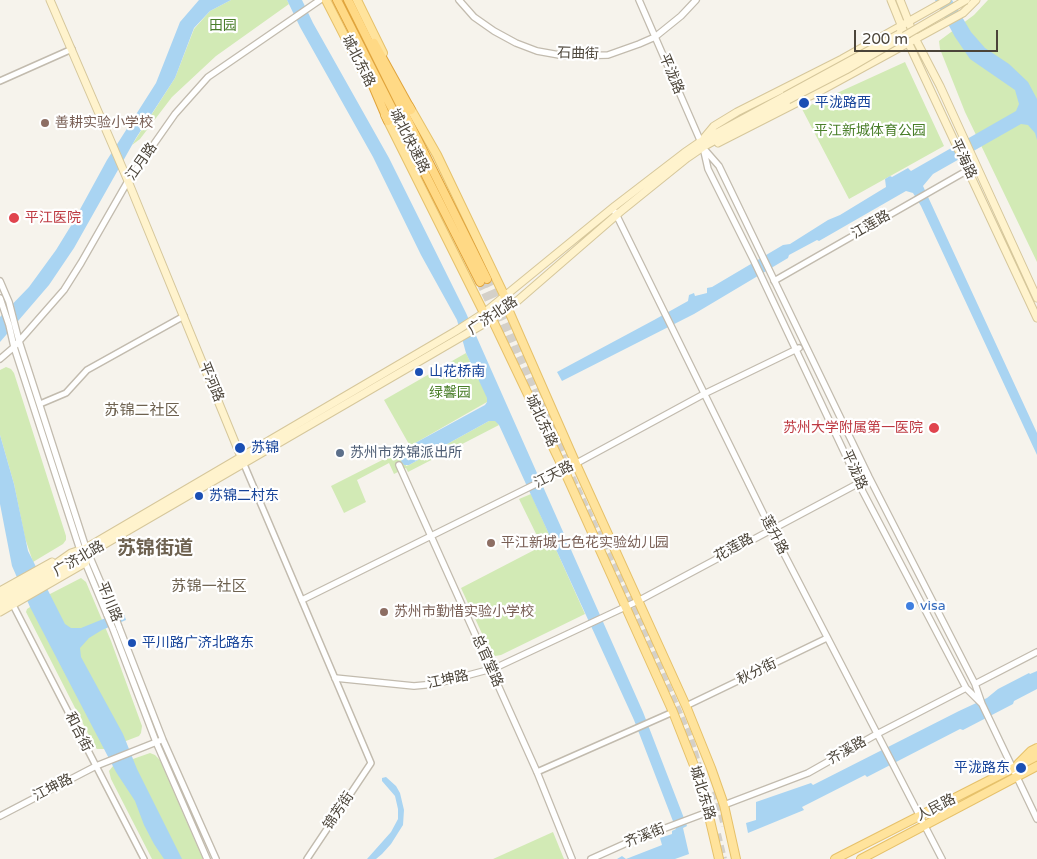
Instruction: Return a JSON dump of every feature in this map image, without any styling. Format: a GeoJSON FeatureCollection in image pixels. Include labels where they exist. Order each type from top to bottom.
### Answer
{"type":"FeatureCollection","features":[{"type":"Feature","properties":{"kind":"highway"},"geometry":{"type":"LineString","coordinates":[[332,0],[345,15],[361,61],[388,121]]}},
{"type":"Feature","properties":{"kind":"highway","name":"城北快速路"},"geometry":{"type":"LineString","coordinates":[[337,0],[483,281],[349,0]]}},
{"type":"Feature","properties":{"kind":"highway"},"geometry":{"type":"LineString","coordinates":[[353,10],[378,49],[411,110]]}},
{"type":"Feature","properties":{"kind":"main road","name":"平河路"},"geometry":{"type":"LineString","coordinates":[[50,0],[124,170],[242,460]]}},
{"type":"Feature","properties":{"kind":"main road","name":"城北东路"},"geometry":{"type":"LineString","coordinates":[[326,0],[484,313],[492,319],[564,470],[674,712],[695,768],[719,859]]}},
{"type":"Feature","properties":{"kind":"main road","name":"城北东路"},"geometry":{"type":"LineString","coordinates":[[357,0],[411,110],[437,155],[505,297],[508,308],[576,464],[686,706],[724,805],[736,859]]}},
{"type":"Feature","properties":{"kind":"main road","name":"平海路"},"geometry":{"type":"LineString","coordinates":[[891,0],[908,42],[1037,318]]}},
{"type":"Feature","properties":{"kind":"main road","name":"平海路"},"geometry":{"type":"LineString","coordinates":[[900,0],[915,38],[940,86],[1037,298]]}},
{"type":"Feature","properties":{"kind":"main road"},"geometry":{"type":"LineString","coordinates":[[702,145],[714,126],[737,112],[842,59],[947,0]]}},
{"type":"Feature","properties":{"kind":"main road","name":"广济北路"},"geometry":{"type":"LineString","coordinates":[[0,605],[20,590],[85,554],[484,313],[702,145],[958,0]]}},
{"type":"Feature","properties":{"kind":"main road","name":"广济北路"},"geometry":{"type":"LineString","coordinates":[[786,98],[846,70],[966,0]]}},
{"type":"Feature","properties":{"kind":"main road"},"geometry":{"type":"LineString","coordinates":[[702,145],[724,142],[963,13],[976,0]]}},
{"type":"Feature","properties":{"kind":"main road","name":"广济北路"},"geometry":{"type":"LineString","coordinates":[[242,460],[492,319],[508,308],[614,212]]}},
{"type":"Feature","properties":{"kind":"main road","name":"广济北路"},"geometry":{"type":"LineString","coordinates":[[46,575],[71,553],[85,554]]}},
{"type":"Feature","properties":{"kind":"main road"},"geometry":{"type":"LineString","coordinates":[[0,591],[20,590],[46,575]]}},
{"type":"Feature","properties":{"kind":"main road"},"geometry":{"type":"LineString","coordinates":[[0,612],[13,605],[20,590]]}},
{"type":"Feature","properties":{"kind":"main road","name":"广济北路"},"geometry":{"type":"LineString","coordinates":[[0,598],[20,590]]}},
{"type":"Feature","properties":{"kind":"main road"},"geometry":{"type":"LineString","coordinates":[[1012,769],[1031,750],[1037,748]]}},
{"type":"Feature","properties":{"kind":"main road","name":"人民路"},"geometry":{"type":"LineString","coordinates":[[835,859],[1037,756]]}},
{"type":"Feature","properties":{"kind":"main road","name":"人民路"},"geometry":{"type":"LineString","coordinates":[[862,859],[1037,766]]}},
{"type":"Feature","properties":{"kind":"main road"},"geometry":{"type":"LineString","coordinates":[[1016,777],[1037,773]]}},
{"type":"Feature","properties":{"kind":"street","name":"江月路"},"geometry":{"type":"LineString","coordinates":[[0,359],[14,347],[64,290],[128,181],[175,114],[208,78],[320,0]]}},
{"type":"Feature","properties":{"kind":"street","name":"石曲街"},"geometry":{"type":"LineString","coordinates":[[459,0],[474,17],[516,43],[537,51],[565,56],[608,55],[639,44],[655,37],[681,16],[696,0]]}},
{"type":"Feature","properties":{"kind":"street","name":"平泷路"},"geometry":{"type":"LineString","coordinates":[[639,0],[702,145],[708,169],[859,482],[966,688],[982,704]]}},
{"type":"Feature","properties":{"kind":"street"},"geometry":{"type":"LineString","coordinates":[[0,82],[72,49]]}},
{"type":"Feature","properties":{"kind":"street","name":"平泷路"},"geometry":{"type":"LineString","coordinates":[[702,145],[719,166],[869,477],[975,684],[982,704],[1037,819]]}},
{"type":"Feature","properties":{"kind":"street","name":"江莲路"},"geometry":{"type":"LineString","coordinates":[[774,281],[968,170]]}},
{"type":"Feature","properties":{"kind":"street","name":"莲升路"},"geometry":{"type":"LineString","coordinates":[[614,212],[771,528],[942,859]]}},
{"type":"Feature","properties":{"kind":"street","name":"平川路"},"geometry":{"type":"LineString","coordinates":[[0,281],[9,302],[19,341],[85,554],[113,611],[116,628],[156,742],[207,859]]}},
{"type":"Feature","properties":{"kind":"street","name":"平川路"},"geometry":{"type":"LineString","coordinates":[[0,298],[14,347],[107,615],[116,628],[216,859]]}},
{"type":"Feature","properties":{"kind":"street"},"geometry":{"type":"LineString","coordinates":[[40,404],[66,393],[87,370],[184,316]]}},
{"type":"Feature","properties":{"kind":"street","name":"江天路"},"geometry":{"type":"LineString","coordinates":[[302,600],[576,464],[704,394],[804,345]]}},
{"type":"Feature","properties":{"kind":"street","name":"平河路"},"geometry":{"type":"LineString","coordinates":[[242,460],[371,763]]}},
{"type":"Feature","properties":{"kind":"street","name":"总官堂路"},"geometry":{"type":"LineString","coordinates":[[399,465],[537,772],[572,859]]}},
{"type":"Feature","properties":{"kind":"street","name":"花莲路"},"geometry":{"type":"LineString","coordinates":[[609,614],[638,601],[859,482]]}},
{"type":"Feature","properties":{"kind":"street","name":"和合街"},"geometry":{"type":"LineString","coordinates":[[13,605],[144,859]]}},
{"type":"Feature","properties":{"kind":"street","name":"江坤路"},"geometry":{"type":"LineString","coordinates":[[334,678],[414,686],[435,684],[491,670],[609,614]]}},
{"type":"Feature","properties":{"kind":"street","name":"秋分街"},"geometry":{"type":"LineString","coordinates":[[686,706],[827,638]]}},
{"type":"Feature","properties":{"kind":"street"},"geometry":{"type":"LineString","coordinates":[[975,684],[1037,652]]}},
{"type":"Feature","properties":{"kind":"street","name":"齐溪路"},"geometry":{"type":"LineString","coordinates":[[724,805],[808,773],[877,734],[966,688]]}},
{"type":"Feature","properties":{"kind":"street"},"geometry":{"type":"LineString","coordinates":[[537,772],[674,712]]}},
{"type":"Feature","properties":{"kind":"street","name":"江坤路"},"geometry":{"type":"LineString","coordinates":[[0,816],[96,766],[163,740]]}},
{"type":"Feature","properties":{"kind":"street","name":"锦芳街"},"geometry":{"type":"LineString","coordinates":[[307,859],[371,763]]}},
{"type":"Feature","properties":{"kind":"street","name":"齐溪街"},"geometry":{"type":"LineString","coordinates":[[591,859],[631,841],[708,812]]}},
{"type":"Feature","properties":{"kind":"green space","name":"田园"},"geometry":{"type":"Polygon","coordinates":[[[231,0],[287,0],[289,4],[216,56],[172,97],[140,139],[132,145],[175,78],[194,29],[210,11],[231,0]]]}},
{"type":"Feature","properties":{"kind":"green space"},"geometry":{"type":"Polygon","coordinates":[[[988,0],[1037,0],[1037,262],[965,112],[940,49],[939,41],[974,15],[988,0]]]}},
{"type":"Feature","properties":{"kind":"green space","name":"平江新城体育公园"},"geometry":{"type":"Polygon","coordinates":[[[905,62],[944,146],[849,199],[802,109],[905,62]]]}},
{"type":"Feature","properties":{"kind":"green space","name":"绿馨园"},"geometry":{"type":"Polygon","coordinates":[[[466,353],[487,396],[487,402],[410,446],[384,400],[466,353]]]}},
{"type":"Feature","properties":{"kind":"green space"},"geometry":{"type":"Polygon","coordinates":[[[6,367],[14,373],[66,536],[63,544],[33,562],[25,538],[14,484],[0,435],[0,370],[6,367]]]}},
{"type":"Feature","properties":{"kind":"green space"},"geometry":{"type":"Polygon","coordinates":[[[489,421],[496,421],[499,425],[408,472],[406,468],[394,474],[389,463],[357,480],[366,502],[344,513],[331,486],[406,448],[407,451],[404,454],[406,466],[409,465],[489,421]]]}},
{"type":"Feature","properties":{"kind":"green space"},"geometry":{"type":"Polygon","coordinates":[[[531,494],[585,614],[501,655],[495,656],[490,651],[461,588],[542,546],[519,499],[531,494]]]}},
{"type":"Feature","properties":{"kind":"green space"},"geometry":{"type":"Polygon","coordinates":[[[81,578],[86,582],[111,641],[142,726],[139,736],[105,749],[97,749],[95,747],[26,612],[27,609],[50,594],[81,578]]]}},
{"type":"Feature","properties":{"kind":"green space"},"geometry":{"type":"Polygon","coordinates":[[[150,753],[160,760],[203,859],[152,859],[111,779],[109,771],[113,766],[150,753]]]}},
{"type":"Feature","properties":{"kind":"green space"},"geometry":{"type":"Polygon","coordinates":[[[553,832],[564,859],[493,859],[553,832]]]}},
{"type":"Feature","properties":{"kind":"water"},"geometry":{"type":"Polygon","coordinates":[[[199,0],[231,0],[210,11],[194,28],[175,78],[136,138],[74,248],[49,285],[0,342],[0,317],[29,287],[56,250],[107,160],[156,83],[180,22],[199,0]]]}},
{"type":"Feature","properties":{"kind":"water"},"geometry":{"type":"Polygon","coordinates":[[[287,0],[302,0],[389,158],[466,313],[643,712],[687,826],[683,828],[689,854],[675,859],[626,859],[662,845],[660,838],[672,834],[672,831],[676,829],[634,720],[499,425],[495,421],[489,421],[409,465],[404,465],[401,461],[402,456],[407,451],[406,448],[485,405],[487,398],[466,353],[457,320],[421,255],[373,157],[300,27],[287,0]]]}},
{"type":"Feature","properties":{"kind":"water"},"geometry":{"type":"Polygon","coordinates":[[[935,0],[952,0],[971,32],[985,48],[1009,64],[1028,82],[1037,99],[1037,140],[1035,133],[1028,125],[1021,124],[933,174],[923,186],[1037,433],[1037,455],[921,206],[913,193],[906,191],[819,241],[817,240],[789,255],[788,258],[694,314],[562,381],[557,372],[688,301],[689,295],[694,293],[695,296],[707,293],[707,288],[712,287],[783,245],[790,244],[828,220],[840,215],[886,187],[885,179],[890,176],[892,177],[908,168],[911,171],[1016,111],[1019,104],[1015,90],[970,59],[955,37],[935,0]]]}},
{"type":"Feature","properties":{"kind":"water"},"geometry":{"type":"Polygon","coordinates":[[[0,435],[14,484],[28,551],[65,624],[71,628],[81,628],[123,611],[126,620],[102,630],[89,638],[80,648],[81,657],[123,734],[137,769],[182,859],[164,859],[154,844],[135,801],[116,772],[30,607],[12,566],[0,504],[0,435]]]}},
{"type":"Feature","properties":{"kind":"water"},"geometry":{"type":"Polygon","coordinates":[[[1037,671],[1037,689],[1014,701],[1013,704],[867,777],[865,775],[802,807],[804,810],[748,833],[746,823],[756,820],[756,802],[811,783],[813,785],[987,698],[998,689],[1029,673],[1037,671]]]}},
{"type":"Feature","properties":{"kind":"water"},"geometry":{"type":"Polygon","coordinates":[[[386,777],[396,786],[400,793],[404,810],[403,825],[382,854],[376,859],[367,859],[391,832],[398,819],[395,796],[382,781],[382,778],[386,777]]]}},
{"type":"Feature","properties":{"kind":"tunnel"},"geometry":{"type":"LineString","coordinates":[[487,279],[568,456]]}},
{"type":"Feature","properties":{"kind":"tunnel"},"geometry":{"type":"LineString","coordinates":[[480,282],[641,626],[690,739],[712,813]]}},
{"type":"Feature","properties":{"kind":"tunnel"},"geometry":{"type":"LineString","coordinates":[[716,791],[725,826]]}},
{"type":"Feature","properties":{"kind":"tunnel"},"geometry":{"type":"LineString","coordinates":[[717,834],[723,859]]}},
{"type":"Feature","properties":{"kind":"place","name":"平泷路西"},"geometry":{"type":"Point","coordinates":[804,103]}},
{"type":"Feature","properties":{"kind":"place","name":"善耕实验小学校"},"geometry":{"type":"Point","coordinates":[45,123]}},
{"type":"Feature","properties":{"kind":"place","name":"平江医院"},"geometry":{"type":"Point","coordinates":[14,218]}},
{"type":"Feature","properties":{"kind":"place","name":"山花桥南"},"geometry":{"type":"Point","coordinates":[419,372]}},
{"type":"Feature","properties":{"kind":"place","name":"苏州大学附属第一医院"},"geometry":{"type":"Point","coordinates":[934,428]}},
{"type":"Feature","properties":{"kind":"place","name":"苏锦"},"geometry":{"type":"Point","coordinates":[240,448]}},
{"type":"Feature","properties":{"kind":"place","name":"苏州市苏锦派出所"},"geometry":{"type":"Point","coordinates":[340,453]}},
{"type":"Feature","properties":{"kind":"place","name":"苏锦二村东"},"geometry":{"type":"Point","coordinates":[199,496]}},
{"type":"Feature","properties":{"kind":"place","name":"平江新城七色花实验幼儿园"},"geometry":{"type":"Point","coordinates":[491,543]}},
{"type":"Feature","properties":{"kind":"place","name":"visa"},"geometry":{"type":"Point","coordinates":[910,606]}},
{"type":"Feature","properties":{"kind":"place","name":"苏州市勤惜实验小学校"},"geometry":{"type":"Point","coordinates":[384,612]}},
{"type":"Feature","properties":{"kind":"place","name":"平川路广济北路东"},"geometry":{"type":"Point","coordinates":[132,643]}},
{"type":"Feature","properties":{"kind":"place","name":"平泷路东"},"geometry":{"type":"Point","coordinates":[1021,768]}},
{"type":"Feature","properties":{"kind":"district","name":"苏锦二社区"},"geometry":{"type":"Point","coordinates":[142,411]}},
{"type":"Feature","properties":{"kind":"district","name":"苏锦街道"},"geometry":{"type":"Point","coordinates":[155,549]}},
{"type":"Feature","properties":{"kind":"district","name":"苏锦一社区"},"geometry":{"type":"Point","coordinates":[209,587]}}]}
